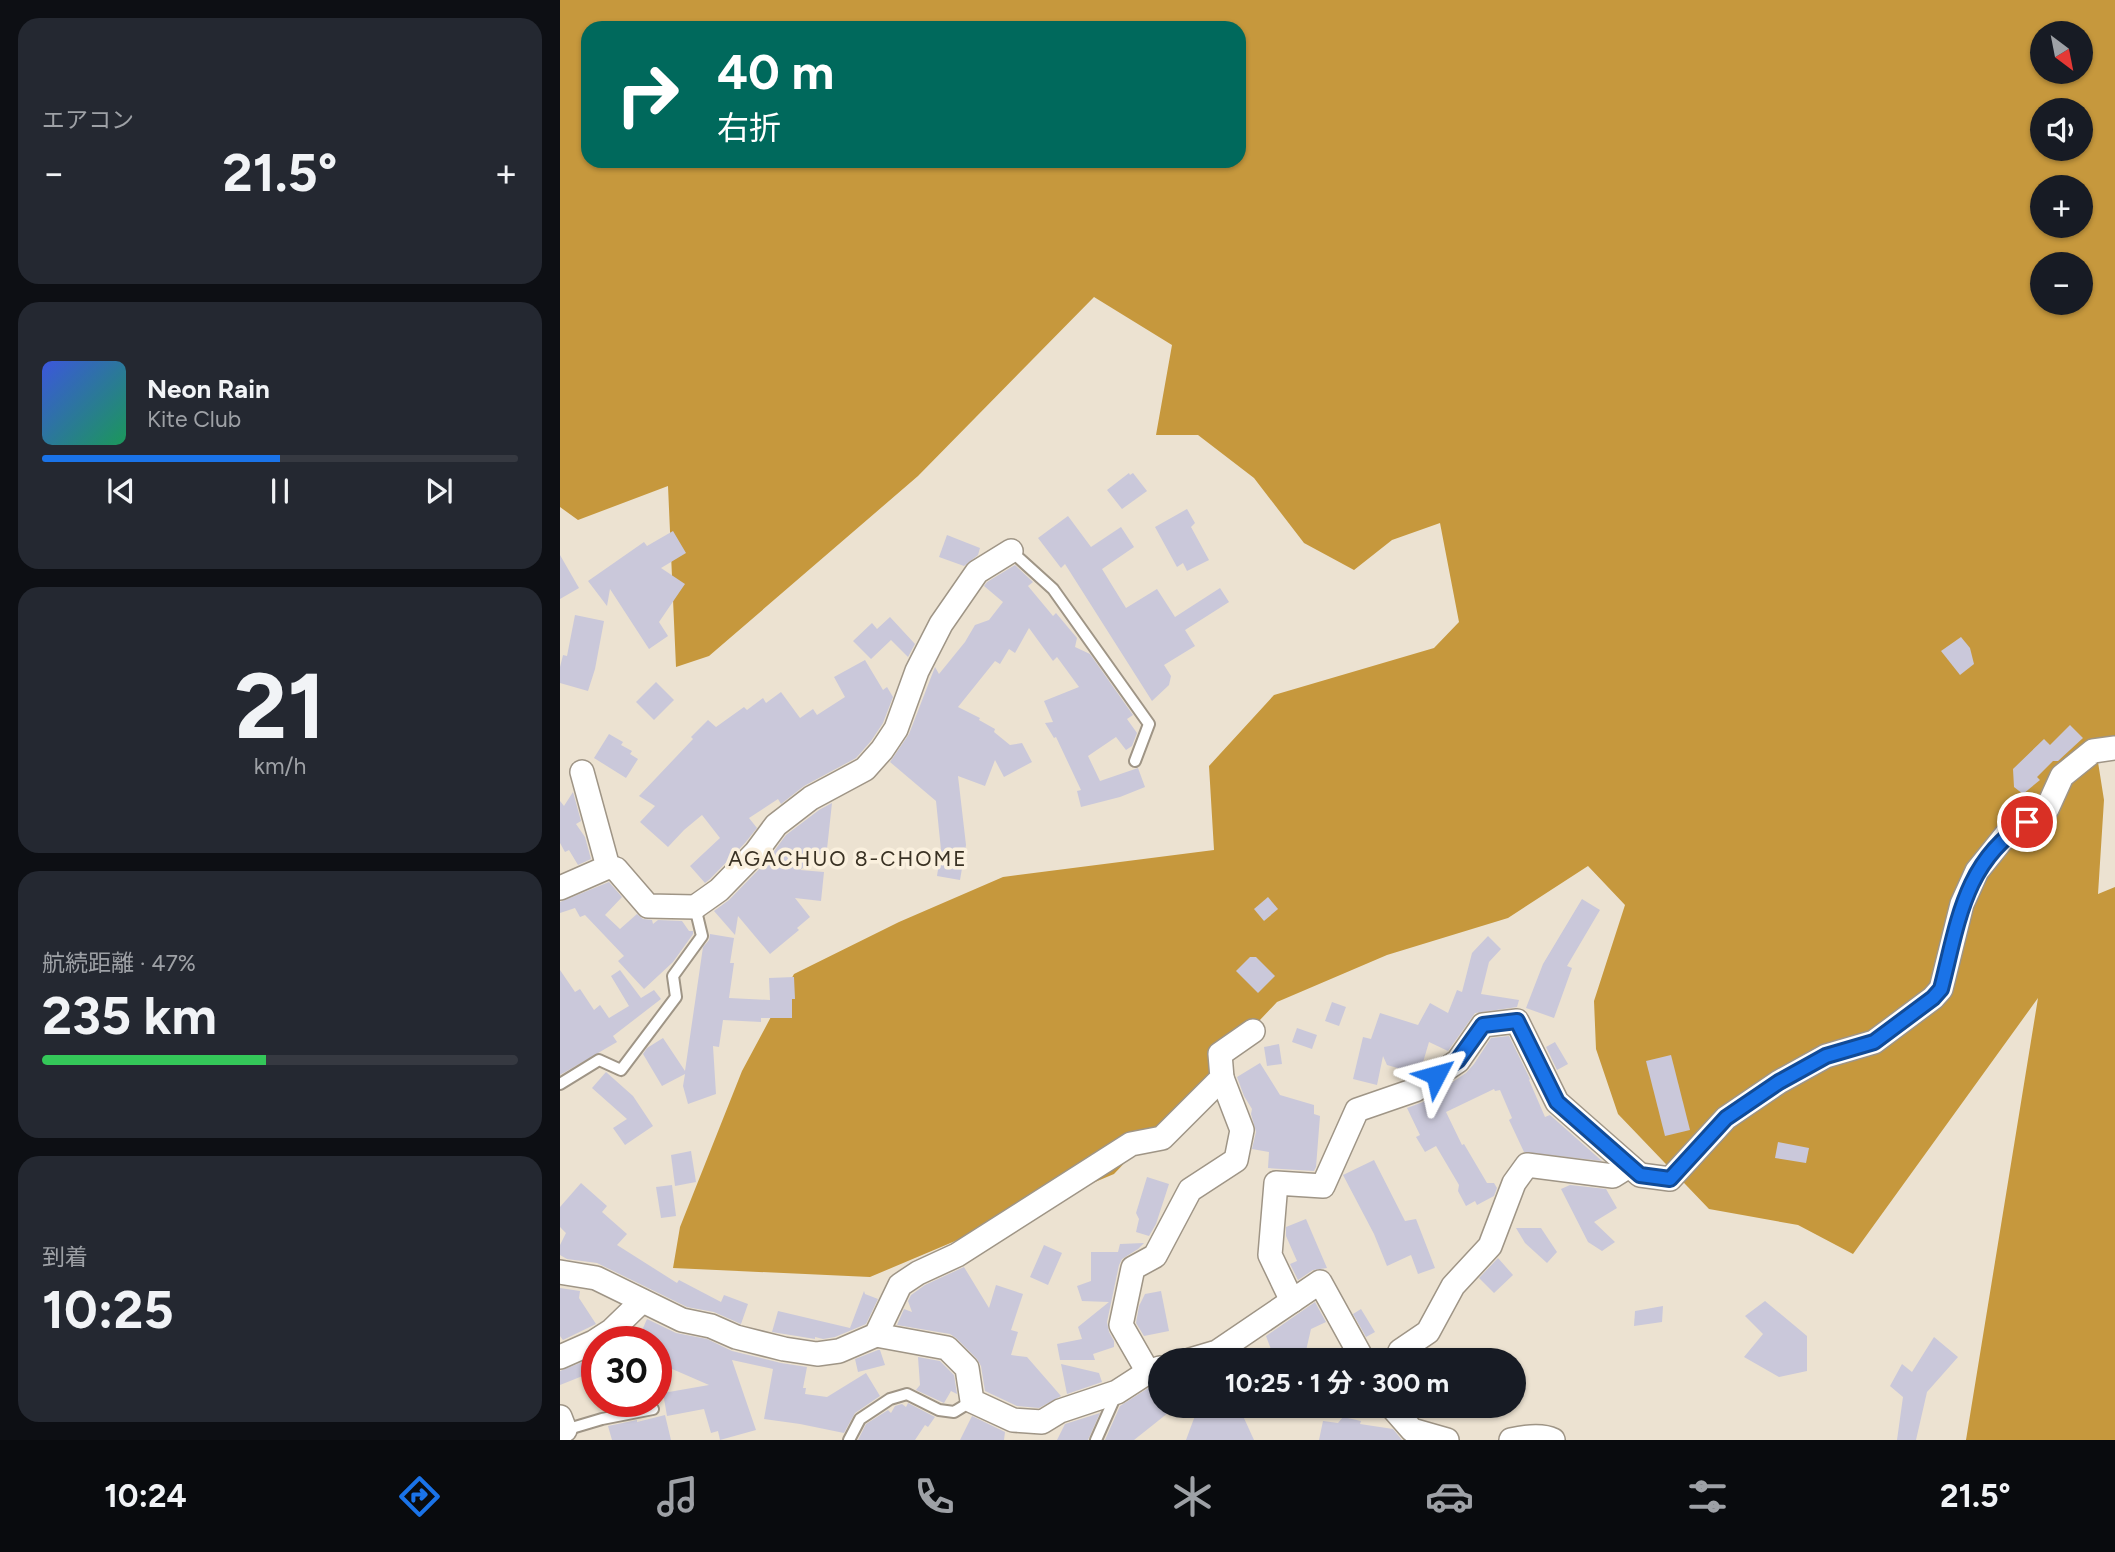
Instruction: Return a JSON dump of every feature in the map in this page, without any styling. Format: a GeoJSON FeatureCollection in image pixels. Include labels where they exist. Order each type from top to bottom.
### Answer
{"type":"FeatureCollection","features":[{"type":"Feature","properties":{"kind":"street"},"geometry":{"type":"LineString","coordinates":[[560,888],[608,867],[616,869],[648,906],[695,907],[719,890],[756,852],[776,825],[811,798],[865,769],[882,750],[896,729],[917,671],[941,624],[977,572],[1011,551]]}},
{"type":"Feature","properties":{"kind":"street"},"geometry":{"type":"LineString","coordinates":[[1292,1301],[1270,1255],[1276,1183],[1323,1186],[1357,1110],[1415,1090],[1458,1060],[1483,1025],[1517,1021],[1557,1102],[1640,1175],[1670,1179],[1726,1118],[1736,1111],[1779,1082],[1826,1056],[1874,1042],[1933,998],[1941,989],[1962,904],[1977,871],[2006,835],[2047,809],[2062,776],[2093,751],[2115,748]]}},
{"type":"Feature","properties":{"kind":"street"},"geometry":{"type":"LineString","coordinates":[[582,772],[608,867]]}},
{"type":"Feature","properties":{"kind":"street"},"geometry":{"type":"LineString","coordinates":[[1148,1362],[1121,1325],[1133,1268],[1155,1256],[1190,1190],[1236,1160],[1242,1130],[1222,1078],[1220,1054],[1253,1031]]}},
{"type":"Feature","properties":{"kind":"street"},"geometry":{"type":"LineString","coordinates":[[876,1335],[900,1285],[918,1273],[957,1255],[1131,1144],[1162,1138],[1222,1078]]}},
{"type":"Feature","properties":{"kind":"street"},"geometry":{"type":"LineString","coordinates":[[1404,1348],[1428,1332],[1452,1286],[1490,1247],[1514,1183],[1527,1165],[1613,1176],[1629,1166]]}},
{"type":"Feature","properties":{"kind":"street"},"geometry":{"type":"LineString","coordinates":[[560,1272],[596,1278],[682,1320],[710,1326],[736,1337],[795,1351],[817,1354],[839,1351],[876,1335],[947,1348],[967,1368],[972,1402],[1011,1430],[1042,1422],[1060,1411],[1117,1392],[1148,1374]]}},
{"type":"Feature","properties":{"kind":"street"},"geometry":{"type":"LineString","coordinates":[[1223,1348],[1320,1282],[1356,1348]]}},
{"type":"Feature","properties":{"kind":"street"},"geometry":{"type":"LineString","coordinates":[[560,1357],[611,1331],[642,1301]]}},
{"type":"Feature","properties":{"kind":"street"},"geometry":{"type":"LineString","coordinates":[[1401,1418],[1412,1430],[1447,1440]]}},
{"type":"Feature","properties":{"kind":"street"},"geometry":{"type":"LineString","coordinates":[[1511,1440],[1520,1437],[1547,1437],[1553,1440]]}},
{"type":"Feature","properties":{"kind":"lane"},"geometry":{"type":"LineString","coordinates":[[1011,551],[1053,589],[1149,724],[1135,761]]}},
{"type":"Feature","properties":{"kind":"lane"},"geometry":{"type":"LineString","coordinates":[[560,1084],[599,1060],[621,1070],[676,997],[673,976],[702,936],[695,907]]}},
{"type":"Feature","properties":{"kind":"lane"},"geometry":{"type":"LineString","coordinates":[[1096,1440],[1117,1392]]}},
{"type":"Feature","properties":{"kind":"lane"},"geometry":{"type":"LineString","coordinates":[[849,1440],[860,1419],[890,1399],[907,1394],[939,1410],[954,1412],[972,1402]]}},
{"type":"Feature","properties":{"kind":"lane"},"geometry":{"type":"LineString","coordinates":[[562,1426],[612,1417]]}},
{"type":"Feature","properties":{"kind":"shaded area"},"geometry":{"type":"Polygon","coordinates":[[[560,0],[2115,0],[2115,747],[2095,743],[2104,800],[2098,894],[2115,887],[2115,1440],[1966,1440],[2038,998],[1853,1254],[1798,1225],[1709,1209],[1618,1114],[1596,1049],[1594,1001],[1625,905],[1588,866],[1508,918],[1387,955],[1277,1002],[1114,1174],[870,1277],[673,1268],[680,1227],[742,1071],[794,974],[899,922],[1003,877],[1214,850],[1209,766],[1274,695],[1434,648],[1459,622],[1440,523],[1392,540],[1354,570],[1304,543],[1254,478],[1198,435],[1156,435],[1172,345],[1094,297],[918,476],[709,656],[676,667],[668,486],[578,520],[560,507],[560,0]]]}},
{"type":"Feature","properties":{"kind":"building"},"geometry":{"type":"Polygon","coordinates":[[[1129,473],[1133,473],[1147,491],[1122,509],[1107,490],[1129,473]]]}},
{"type":"Feature","properties":{"kind":"building"},"geometry":{"type":"Polygon","coordinates":[[[1187,509],[1195,523],[1191,527],[1209,560],[1187,571],[1183,563],[1177,567],[1155,527],[1187,509]]]}},
{"type":"Feature","properties":{"kind":"building"},"geometry":{"type":"Polygon","coordinates":[[[1068,516],[1091,547],[1121,527],[1134,547],[1102,569],[1126,608],[1157,589],[1175,617],[1220,588],[1229,602],[1185,630],[1195,646],[1164,665],[1171,676],[1169,685],[1152,701],[1065,564],[1061,568],[1038,538],[1068,516]]]}},
{"type":"Feature","properties":{"kind":"building"},"geometry":{"type":"Polygon","coordinates":[[[673,531],[686,553],[661,568],[685,584],[659,622],[668,636],[649,649],[610,589],[607,606],[588,581],[644,542],[647,546],[673,531]]]}},
{"type":"Feature","properties":{"kind":"building"},"geometry":{"type":"Polygon","coordinates":[[[947,535],[980,548],[978,555],[964,566],[939,557],[947,535]]]}},
{"type":"Feature","properties":{"kind":"building"},"geometry":{"type":"Polygon","coordinates":[[[560,555],[579,588],[560,599],[560,555]]]}},
{"type":"Feature","properties":{"kind":"building"},"geometry":{"type":"Polygon","coordinates":[[[1015,565],[1033,582],[1028,586],[1053,616],[1056,613],[1077,638],[1075,647],[1090,654],[1133,715],[1127,719],[1137,733],[1132,746],[1126,750],[1116,737],[1088,756],[1100,781],[1138,768],[1145,787],[1081,807],[1077,791],[1081,790],[1056,737],[1054,738],[1045,723],[1053,722],[1044,701],[1079,687],[1057,657],[1053,661],[1029,628],[1015,653],[1009,649],[1000,664],[995,661],[958,707],[980,718],[979,720],[995,729],[994,732],[1010,745],[1022,743],[1032,762],[1004,777],[995,760],[985,786],[958,776],[966,845],[960,880],[937,876],[941,850],[936,801],[890,762],[909,734],[935,667],[939,674],[975,625],[989,620],[1003,602],[984,586],[1015,565]]]}},
{"type":"Feature","properties":{"kind":"building"},"geometry":{"type":"Polygon","coordinates":[[[575,615],[604,621],[588,691],[560,683],[560,667],[563,655],[567,656],[575,615]]]}},
{"type":"Feature","properties":{"kind":"building"},"geometry":{"type":"Polygon","coordinates":[[[890,617],[915,644],[908,657],[891,640],[871,659],[853,641],[872,623],[877,629],[890,617]]]}},
{"type":"Feature","properties":{"kind":"building"},"geometry":{"type":"Polygon","coordinates":[[[1961,637],[1970,648],[1974,664],[1960,675],[1941,651],[1961,637]]]}},
{"type":"Feature","properties":{"kind":"building"},"geometry":{"type":"Polygon","coordinates":[[[865,660],[883,690],[887,687],[893,697],[883,723],[871,741],[856,758],[804,786],[781,804],[778,799],[749,818],[757,828],[705,883],[690,866],[720,838],[702,815],[668,847],[640,822],[655,806],[639,796],[708,720],[716,727],[744,707],[747,710],[763,698],[766,703],[781,692],[800,718],[813,709],[817,715],[845,697],[834,677],[865,660]]]}},
{"type":"Feature","properties":{"kind":"building"},"geometry":{"type":"Polygon","coordinates":[[[656,682],[674,700],[654,720],[636,702],[656,682]]]}},
{"type":"Feature","properties":{"kind":"building"},"geometry":{"type":"Polygon","coordinates":[[[2070,725],[2083,738],[2058,761],[2053,761],[2037,777],[2040,780],[2023,794],[2014,787],[2013,769],[2044,739],[2050,745],[2070,725]]]}},
{"type":"Feature","properties":{"kind":"building"},"geometry":{"type":"Polygon","coordinates":[[[609,734],[623,742],[621,745],[632,751],[630,754],[638,759],[626,778],[594,758],[609,734]]]}},
{"type":"Feature","properties":{"kind":"building"},"geometry":{"type":"Polygon","coordinates":[[[573,792],[581,821],[576,824],[585,837],[591,859],[578,865],[569,850],[565,852],[560,843],[560,801],[564,806],[573,792]]]}},
{"type":"Feature","properties":{"kind":"building"},"geometry":{"type":"Polygon","coordinates":[[[832,803],[827,849],[800,870],[824,872],[821,901],[795,898],[810,917],[770,954],[738,916],[735,935],[714,911],[729,900],[766,862],[786,835],[832,803]]]}},
{"type":"Feature","properties":{"kind":"building"},"geometry":{"type":"Polygon","coordinates":[[[609,882],[622,897],[605,915],[620,929],[637,914],[643,919],[652,920],[653,924],[658,920],[682,921],[689,931],[693,931],[673,962],[644,989],[618,961],[624,956],[585,915],[580,917],[575,908],[560,913],[560,902],[609,882]]]}},
{"type":"Feature","properties":{"kind":"building"},"geometry":{"type":"Polygon","coordinates":[[[1268,897],[1278,909],[1264,921],[1254,909],[1268,897]]]}},
{"type":"Feature","properties":{"kind":"building"},"geometry":{"type":"Polygon","coordinates":[[[1582,899],[1600,910],[1567,966],[1572,968],[1554,1018],[1526,1008],[1543,964],[1582,899]]]}},
{"type":"Feature","properties":{"kind":"building"},"geometry":{"type":"Polygon","coordinates":[[[710,934],[734,938],[729,998],[770,1000],[769,978],[794,977],[795,999],[792,999],[792,1018],[761,1018],[761,1022],[723,1020],[719,1047],[713,1046],[716,1094],[688,1104],[683,1086],[685,1074],[662,1086],[643,1054],[647,1048],[663,1038],[685,1071],[703,947],[710,934]]]}},
{"type":"Feature","properties":{"kind":"building"},"geometry":{"type":"Polygon","coordinates":[[[1488,936],[1501,949],[1489,962],[1481,994],[1519,1000],[1517,1007],[1475,1013],[1448,1051],[1429,1042],[1421,1069],[1415,1073],[1387,1065],[1383,1056],[1377,1085],[1353,1079],[1363,1037],[1371,1039],[1380,1013],[1418,1025],[1430,1003],[1448,1013],[1457,990],[1462,992],[1472,953],[1488,936]]]}},
{"type":"Feature","properties":{"kind":"building"},"geometry":{"type":"Polygon","coordinates":[[[1250,957],[1256,957],[1275,976],[1258,993],[1236,971],[1250,957]]]}},
{"type":"Feature","properties":{"kind":"building"},"geometry":{"type":"Polygon","coordinates":[[[560,970],[575,992],[580,989],[594,1010],[600,1005],[609,1018],[629,1006],[611,976],[620,970],[641,998],[654,990],[661,999],[613,1036],[617,1042],[560,1075],[560,970]]]}},
{"type":"Feature","properties":{"kind":"building"},"geometry":{"type":"Polygon","coordinates":[[[1332,1002],[1346,1007],[1339,1026],[1325,1021],[1332,1002]]]}},
{"type":"Feature","properties":{"kind":"building"},"geometry":{"type":"Polygon","coordinates":[[[1297,1028],[1317,1035],[1312,1049],[1292,1042],[1297,1028]]]}},
{"type":"Feature","properties":{"kind":"building"},"geometry":{"type":"Polygon","coordinates":[[[1509,1036],[1545,1117],[1550,1115],[1602,1161],[1524,1152],[1509,1120],[1512,1118],[1500,1090],[1494,1089],[1446,1112],[1462,1145],[1464,1144],[1487,1183],[1494,1183],[1497,1188],[1494,1196],[1477,1205],[1475,1201],[1466,1206],[1458,1191],[1459,1185],[1436,1146],[1425,1152],[1416,1137],[1420,1135],[1407,1108],[1423,1102],[1466,1073],[1491,1038],[1509,1036]]]}},
{"type":"Feature","properties":{"kind":"building"},"geometry":{"type":"Polygon","coordinates":[[[1555,1042],[1568,1064],[1557,1070],[1546,1047],[1555,1042]]]}},
{"type":"Feature","properties":{"kind":"building"},"geometry":{"type":"Polygon","coordinates":[[[1279,1044],[1282,1064],[1267,1066],[1264,1047],[1279,1044]]]}},
{"type":"Feature","properties":{"kind":"building"},"geometry":{"type":"Polygon","coordinates":[[[1671,1055],[1690,1130],[1665,1136],[1646,1061],[1671,1055]]]}},
{"type":"Feature","properties":{"kind":"building"},"geometry":{"type":"Polygon","coordinates":[[[1260,1063],[1280,1095],[1314,1105],[1314,1114],[1320,1116],[1314,1171],[1268,1168],[1269,1152],[1252,1149],[1256,1132],[1252,1109],[1237,1077],[1260,1063]]]}},
{"type":"Feature","properties":{"kind":"building"},"geometry":{"type":"Polygon","coordinates":[[[606,1072],[633,1096],[653,1126],[625,1145],[613,1128],[627,1119],[592,1088],[606,1072]]]}},
{"type":"Feature","properties":{"kind":"building"},"geometry":{"type":"Polygon","coordinates":[[[1778,1142],[1809,1148],[1806,1163],[1775,1158],[1778,1142]]]}},
{"type":"Feature","properties":{"kind":"building"},"geometry":{"type":"Polygon","coordinates":[[[691,1151],[696,1182],[675,1186],[671,1155],[691,1151]]]}},
{"type":"Feature","properties":{"kind":"building"},"geometry":{"type":"Polygon","coordinates":[[[1374,1160],[1405,1221],[1416,1219],[1435,1268],[1418,1274],[1411,1255],[1387,1266],[1374,1234],[1343,1175],[1374,1160]]]}},
{"type":"Feature","properties":{"kind":"building"},"geometry":{"type":"Polygon","coordinates":[[[1147,1177],[1169,1184],[1156,1224],[1149,1236],[1136,1232],[1139,1219],[1136,1213],[1147,1177]]]}},
{"type":"Feature","properties":{"kind":"building"},"geometry":{"type":"Polygon","coordinates":[[[581,1183],[607,1206],[602,1212],[627,1234],[617,1245],[677,1283],[679,1280],[721,1302],[724,1295],[748,1304],[741,1324],[714,1312],[687,1307],[597,1263],[567,1259],[560,1255],[560,1245],[566,1233],[560,1227],[560,1207],[581,1183]]]}},
{"type":"Feature","properties":{"kind":"building"},"geometry":{"type":"Polygon","coordinates":[[[672,1185],[676,1216],[661,1218],[656,1187],[672,1185]]]}},
{"type":"Feature","properties":{"kind":"building"},"geometry":{"type":"Polygon","coordinates":[[[1570,1185],[1606,1189],[1617,1208],[1594,1222],[1615,1242],[1602,1251],[1588,1242],[1561,1189],[1570,1185]]]}},
{"type":"Feature","properties":{"kind":"building"},"geometry":{"type":"Polygon","coordinates":[[[1306,1219],[1327,1268],[1313,1270],[1298,1280],[1290,1264],[1297,1261],[1286,1236],[1286,1227],[1306,1219]]]}},
{"type":"Feature","properties":{"kind":"building"},"geometry":{"type":"Polygon","coordinates":[[[1516,1228],[1541,1228],[1557,1252],[1547,1263],[1525,1243],[1516,1228]]]}},
{"type":"Feature","properties":{"kind":"building"},"geometry":{"type":"Polygon","coordinates":[[[1144,1243],[1122,1259],[1119,1265],[1107,1322],[1114,1347],[1093,1354],[1095,1360],[1060,1360],[1057,1344],[1082,1339],[1078,1327],[1109,1302],[1082,1301],[1077,1286],[1091,1281],[1091,1252],[1118,1252],[1120,1244],[1144,1243]]]}},
{"type":"Feature","properties":{"kind":"building"},"geometry":{"type":"Polygon","coordinates":[[[1044,1245],[1062,1253],[1048,1285],[1030,1277],[1044,1245]]]}},
{"type":"Feature","properties":{"kind":"building"},"geometry":{"type":"Polygon","coordinates":[[[1498,1258],[1513,1275],[1494,1293],[1479,1278],[1498,1258]]]}},
{"type":"Feature","properties":{"kind":"building"},"geometry":{"type":"Polygon","coordinates":[[[964,1267],[989,1308],[996,1285],[1023,1294],[1011,1330],[1018,1332],[1011,1355],[1027,1357],[1061,1396],[1039,1408],[1017,1406],[985,1391],[981,1366],[956,1338],[950,1334],[897,1325],[904,1309],[912,1312],[908,1301],[911,1295],[925,1285],[964,1267]]]}},
{"type":"Feature","properties":{"kind":"building"},"geometry":{"type":"Polygon","coordinates":[[[560,1288],[580,1291],[579,1298],[596,1324],[581,1326],[581,1331],[563,1340],[560,1336],[560,1288]]]}},
{"type":"Feature","properties":{"kind":"building"},"geometry":{"type":"Polygon","coordinates":[[[864,1291],[865,1294],[878,1299],[866,1324],[823,1339],[772,1332],[778,1311],[850,1328],[864,1291]]]}},
{"type":"Feature","properties":{"kind":"building"},"geometry":{"type":"Polygon","coordinates":[[[1161,1291],[1169,1331],[1144,1336],[1136,1323],[1139,1306],[1145,1294],[1161,1291]]]}},
{"type":"Feature","properties":{"kind":"building"},"geometry":{"type":"Polygon","coordinates":[[[1765,1301],[1807,1336],[1807,1371],[1779,1377],[1744,1357],[1763,1334],[1745,1316],[1765,1301]]]}},
{"type":"Feature","properties":{"kind":"building"},"geometry":{"type":"Polygon","coordinates":[[[1315,1302],[1326,1322],[1311,1329],[1307,1348],[1270,1348],[1266,1336],[1315,1302]]]}},
{"type":"Feature","properties":{"kind":"building"},"geometry":{"type":"Polygon","coordinates":[[[1663,1306],[1662,1322],[1634,1326],[1635,1311],[1663,1306]]]}},
{"type":"Feature","properties":{"kind":"building"},"geometry":{"type":"Polygon","coordinates":[[[1361,1309],[1375,1332],[1366,1337],[1353,1314],[1361,1309]]]}},
{"type":"Feature","properties":{"kind":"building"},"geometry":{"type":"Polygon","coordinates":[[[647,1319],[662,1326],[644,1326],[647,1319]]]}},
{"type":"Feature","properties":{"kind":"building"},"geometry":{"type":"Polygon","coordinates":[[[672,1331],[707,1339],[732,1351],[807,1367],[803,1388],[806,1388],[805,1394],[827,1397],[866,1373],[880,1396],[855,1413],[844,1433],[764,1419],[773,1369],[732,1360],[756,1430],[720,1440],[718,1431],[711,1433],[704,1409],[672,1415],[672,1391],[709,1385],[672,1369],[672,1331]]]}},
{"type":"Feature","properties":{"kind":"building"},"geometry":{"type":"Polygon","coordinates":[[[1934,1337],[1958,1357],[1927,1392],[1916,1440],[1897,1440],[1903,1397],[1890,1386],[1902,1364],[1912,1372],[1934,1337]]]}},
{"type":"Feature","properties":{"kind":"building"},"geometry":{"type":"Polygon","coordinates":[[[878,1350],[885,1365],[858,1372],[855,1359],[878,1350]]]}},
{"type":"Feature","properties":{"kind":"building"},"geometry":{"type":"Polygon","coordinates":[[[918,1357],[940,1361],[954,1375],[957,1394],[951,1391],[944,1403],[916,1390],[920,1385],[918,1357]]]}},
{"type":"Feature","properties":{"kind":"building"},"geometry":{"type":"Polygon","coordinates":[[[581,1363],[581,1377],[560,1385],[560,1371],[581,1363]]]}},
{"type":"Feature","properties":{"kind":"building"},"geometry":{"type":"Polygon","coordinates":[[[1061,1364],[1099,1373],[1102,1382],[1067,1394],[1061,1364]]]}},
{"type":"Feature","properties":{"kind":"building"},"geometry":{"type":"Polygon","coordinates":[[[1148,1388],[1148,1418],[1162,1418],[1134,1440],[1105,1440],[1120,1406],[1148,1388]]]}},
{"type":"Feature","properties":{"kind":"building"},"geometry":{"type":"Polygon","coordinates":[[[908,1403],[935,1417],[928,1427],[925,1425],[915,1440],[858,1440],[866,1424],[888,1410],[891,1413],[895,1406],[902,1404],[906,1407],[908,1403]]]}},
{"type":"Feature","properties":{"kind":"building"},"geometry":{"type":"Polygon","coordinates":[[[1100,1413],[1088,1440],[1057,1440],[1065,1424],[1100,1413]]]}},
{"type":"Feature","properties":{"kind":"building"},"geometry":{"type":"Polygon","coordinates":[[[972,1416],[1005,1432],[1004,1440],[960,1440],[972,1416]]]}},
{"type":"Feature","properties":{"kind":"building"},"geometry":{"type":"Polygon","coordinates":[[[665,1417],[671,1440],[612,1440],[608,1426],[665,1417]]]}},
{"type":"Feature","properties":{"kind":"building"},"geometry":{"type":"Polygon","coordinates":[[[1194,1418],[1244,1418],[1254,1440],[1186,1440],[1194,1418]]]}},
{"type":"Feature","properties":{"kind":"building"},"geometry":{"type":"Polygon","coordinates":[[[1342,1418],[1348,1418],[1361,1421],[1360,1424],[1393,1429],[1402,1440],[1319,1440],[1323,1421],[1338,1423],[1342,1418]]]}},
{"type":"Feature","properties":{"kind":"district","name":"AGACHUO 8-CHOME"},"geometry":{"type":"Point","coordinates":[848,859]}},
{"type":"Feature","properties":{"kind":"route"},"geometry":{"type":"LineString","coordinates":[[1436,1075],[1458,1060],[1483,1025],[1517,1021],[1557,1102],[1640,1175],[1670,1179],[1726,1118],[1779,1082],[1826,1056],[1874,1042],[1933,998],[1941,989],[1962,904],[1977,871],[2006,835],[2027,822]]}}]}
